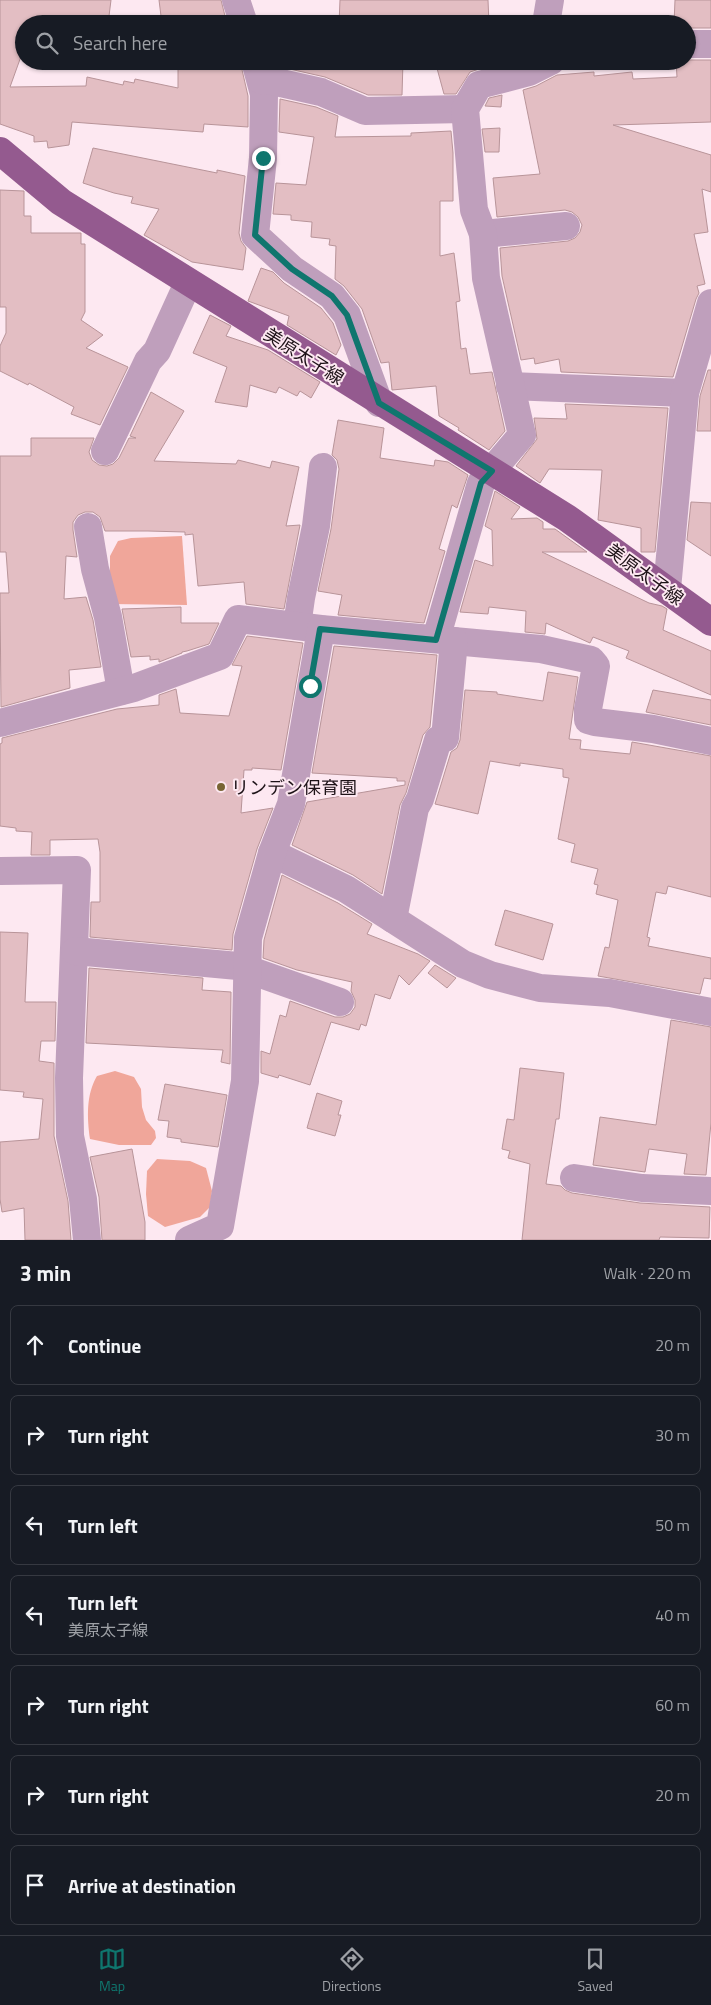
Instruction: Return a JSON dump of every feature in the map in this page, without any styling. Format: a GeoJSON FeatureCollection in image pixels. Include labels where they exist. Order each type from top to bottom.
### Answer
{"type":"FeatureCollection","features":[{"type":"Feature","properties":{"kind":"main road","name":"美原太子線"},"geometry":{"type":"LineString","coordinates":[[0,151],[60,202],[379,403],[567,518],[711,622]]}},
{"type":"Feature","properties":{"kind":"street"},"geometry":{"type":"LineString","coordinates":[[236,0],[241,15]]}},
{"type":"Feature","properties":{"kind":"street"},"geometry":{"type":"LineString","coordinates":[[548,15],[550,0]]}},
{"type":"Feature","properties":{"kind":"street"},"geometry":{"type":"LineString","coordinates":[[696,44],[711,44]]}},
{"type":"Feature","properties":{"kind":"street"},"geometry":{"type":"LineString","coordinates":[[393,919],[415,808],[420,799],[438,740],[445,738],[445,640],[481,483],[522,435],[486,278],[483,234],[474,210],[465,109],[479,85],[533,70]]}},
{"type":"Feature","properties":{"kind":"street"},"geometry":{"type":"LineString","coordinates":[[258,71],[272,81],[321,92],[365,111],[465,109]]}},
{"type":"Feature","properties":{"kind":"street"},"geometry":{"type":"LineString","coordinates":[[258,71],[264,94],[263,158],[255,235],[292,269],[332,296],[347,315],[379,403]]}},
{"type":"Feature","properties":{"kind":"street"},"geometry":{"type":"LineString","coordinates":[[483,234],[566,226]]}},
{"type":"Feature","properties":{"kind":"street"},"geometry":{"type":"LineString","coordinates":[[105,451],[148,361],[157,351],[188,283]]}},
{"type":"Feature","properties":{"kind":"street"},"geometry":{"type":"LineString","coordinates":[[666,589],[684,393],[704,352],[711,303]]}},
{"type":"Feature","properties":{"kind":"street"},"geometry":{"type":"LineString","coordinates":[[510,386],[684,393]]}},
{"type":"Feature","properties":{"kind":"street"},"geometry":{"type":"LineString","coordinates":[[189,1240],[220,1226],[245,1081],[248,938],[272,853],[291,804],[309,628],[300,598],[316,526],[323,467]]}},
{"type":"Feature","properties":{"kind":"street"},"geometry":{"type":"LineString","coordinates":[[88,527],[95,569],[108,617],[121,691]]}},
{"type":"Feature","properties":{"kind":"street"},"geometry":{"type":"LineString","coordinates":[[0,722],[121,691],[220,656],[238,619],[309,628],[541,648],[591,660],[596,666],[588,709],[588,720],[653,729],[711,741]]}},
{"type":"Feature","properties":{"kind":"street"},"geometry":{"type":"LineString","coordinates":[[272,853],[346,889],[463,964],[490,974],[540,988],[610,993],[711,1012]]}},
{"type":"Feature","properties":{"kind":"street"},"geometry":{"type":"LineString","coordinates":[[0,871],[77,870],[69,1078],[70,1136],[83,1199],[87,1240]]}},
{"type":"Feature","properties":{"kind":"street"},"geometry":{"type":"LineString","coordinates":[[75,951],[238,966],[340,1002]]}},
{"type":"Feature","properties":{"kind":"street"},"geometry":{"type":"LineString","coordinates":[[574,1178],[642,1188],[711,1192]]}},
{"type":"Feature","properties":{"kind":"shaded area"},"geometry":{"type":"Polygon","coordinates":[[[182,536],[187,605],[110,604],[110,556],[118,541],[131,538],[182,536]]]}},
{"type":"Feature","properties":{"kind":"shaded area"},"geometry":{"type":"Polygon","coordinates":[[[115,1071],[134,1077],[141,1089],[142,1107],[146,1120],[155,1131],[156,1138],[151,1145],[119,1145],[90,1139],[88,1106],[93,1083],[97,1076],[115,1071]]]}},
{"type":"Feature","properties":{"kind":"shaded area"},"geometry":{"type":"Polygon","coordinates":[[[157,1159],[190,1161],[206,1168],[212,1191],[210,1207],[200,1217],[165,1227],[148,1216],[146,1194],[147,1171],[157,1159]]]}},
{"type":"Feature","properties":{"kind":"building"},"geometry":{"type":"Polygon","coordinates":[[[0,0],[111,0],[109,15],[15,15],[16,70],[10,87],[86,86],[87,77],[123,85],[124,81],[134,83],[135,79],[178,88],[178,70],[242,70],[248,96],[248,127],[204,124],[203,132],[72,122],[69,145],[48,148],[47,141],[34,142],[34,136],[0,124],[0,0]]]}},
{"type":"Feature","properties":{"kind":"building"},"geometry":{"type":"Polygon","coordinates":[[[159,0],[221,0],[225,15],[161,15],[159,0]]]}},
{"type":"Feature","properties":{"kind":"building"},"geometry":{"type":"Polygon","coordinates":[[[340,0],[488,0],[489,15],[339,15],[340,0]]]}},
{"type":"Feature","properties":{"kind":"building"},"geometry":{"type":"Polygon","coordinates":[[[675,0],[711,0],[711,28],[696,28],[696,15],[674,15],[675,0]]]}},
{"type":"Feature","properties":{"kind":"building"},"geometry":{"type":"Polygon","coordinates":[[[696,60],[711,60],[711,122],[613,125],[711,155],[711,192],[702,189],[708,232],[694,234],[705,284],[697,286],[699,293],[673,377],[561,372],[559,359],[535,364],[534,358],[521,360],[502,276],[500,248],[568,241],[575,238],[580,232],[582,225],[578,217],[572,212],[565,210],[497,217],[493,178],[540,174],[523,90],[536,86],[557,75],[594,72],[594,76],[632,72],[633,79],[677,77],[677,70],[696,70],[696,60]]]}},
{"type":"Feature","properties":{"kind":"building"},"geometry":{"type":"Polygon","coordinates":[[[294,70],[403,70],[402,95],[368,95],[325,77],[294,70]]]}},
{"type":"Feature","properties":{"kind":"building"},"geometry":{"type":"Polygon","coordinates":[[[437,70],[476,70],[470,72],[456,94],[444,94],[437,70]]]}},
{"type":"Feature","properties":{"kind":"building"},"geometry":{"type":"Polygon","coordinates":[[[502,95],[501,107],[485,106],[489,98],[502,95]]]}},
{"type":"Feature","properties":{"kind":"building"},"geometry":{"type":"Polygon","coordinates":[[[280,99],[316,107],[338,116],[335,137],[411,136],[411,133],[451,131],[453,201],[440,201],[440,256],[454,253],[460,301],[456,302],[461,349],[466,348],[470,374],[492,372],[505,431],[489,450],[439,416],[436,386],[392,390],[389,362],[381,363],[362,309],[344,286],[335,279],[336,246],[329,245],[330,239],[311,237],[312,222],[291,220],[291,215],[273,214],[276,183],[306,185],[314,137],[279,132],[280,99]]]}},
{"type":"Feature","properties":{"kind":"building"},"geometry":{"type":"Polygon","coordinates":[[[500,128],[499,152],[485,152],[482,129],[500,128]]]}},
{"type":"Feature","properties":{"kind":"building"},"geometry":{"type":"Polygon","coordinates":[[[93,148],[217,173],[217,170],[245,176],[239,233],[241,241],[246,248],[243,270],[192,262],[144,235],[159,209],[131,203],[133,197],[83,183],[93,148]]]}},
{"type":"Feature","properties":{"kind":"building"},"geometry":{"type":"Polygon","coordinates":[[[0,190],[24,191],[24,216],[31,216],[31,233],[81,233],[81,244],[85,244],[85,312],[81,320],[103,335],[86,348],[128,367],[100,425],[71,414],[74,407],[29,383],[28,385],[0,371],[0,346],[6,333],[6,307],[0,307],[0,190]]]}},
{"type":"Feature","properties":{"kind":"building"},"geometry":{"type":"Polygon","coordinates":[[[261,268],[273,272],[284,283],[321,308],[333,323],[341,345],[336,355],[287,325],[289,316],[248,301],[261,268]]]}},
{"type":"Feature","properties":{"kind":"building"},"geometry":{"type":"Polygon","coordinates":[[[210,315],[231,326],[226,336],[268,350],[320,382],[311,398],[300,391],[297,396],[279,387],[276,393],[250,385],[247,407],[215,402],[227,367],[193,353],[210,315]]]}},
{"type":"Feature","properties":{"kind":"building"},"geometry":{"type":"Polygon","coordinates":[[[708,370],[711,370],[711,431],[697,431],[700,396],[708,370]]]}},
{"type":"Feature","properties":{"kind":"building"},"geometry":{"type":"Polygon","coordinates":[[[151,392],[184,411],[154,461],[236,464],[238,460],[270,468],[272,461],[299,467],[286,526],[300,525],[284,609],[246,604],[244,582],[198,586],[193,534],[185,535],[185,532],[105,531],[100,517],[93,512],[85,512],[78,515],[73,522],[77,557],[66,556],[64,599],[86,597],[93,620],[101,667],[69,670],[70,688],[1,707],[0,593],[9,593],[6,552],[0,552],[0,456],[31,456],[31,438],[94,438],[89,452],[92,460],[99,465],[107,466],[113,464],[119,458],[129,438],[136,438],[130,436],[151,392]]]}},
{"type":"Feature","properties":{"kind":"building"},"geometry":{"type":"Polygon","coordinates":[[[565,404],[668,408],[655,552],[641,552],[641,528],[598,520],[602,470],[549,469],[540,483],[516,466],[537,439],[534,418],[567,419],[565,404]]]}},
{"type":"Feature","properties":{"kind":"building"},"geometry":{"type":"Polygon","coordinates":[[[338,420],[384,428],[380,458],[434,466],[435,460],[448,462],[468,475],[457,508],[452,505],[439,549],[445,551],[424,623],[338,615],[342,595],[318,591],[331,529],[339,469],[337,460],[332,455],[338,420]]]}},
{"type":"Feature","properties":{"kind":"building"},"geometry":{"type":"Polygon","coordinates":[[[495,491],[520,507],[511,519],[537,518],[543,522],[543,529],[555,529],[587,552],[542,552],[649,603],[667,609],[663,630],[711,651],[711,695],[626,658],[629,651],[593,637],[590,643],[546,623],[545,634],[525,632],[526,611],[489,607],[488,614],[460,612],[475,560],[493,566],[492,530],[485,526],[495,491]]]}},
{"type":"Feature","properties":{"kind":"building"},"geometry":{"type":"Polygon","coordinates":[[[691,502],[711,503],[711,556],[687,540],[691,502]]]}},
{"type":"Feature","properties":{"kind":"building"},"geometry":{"type":"Polygon","coordinates":[[[181,607],[181,623],[219,623],[209,644],[182,652],[159,662],[159,659],[150,660],[150,656],[131,657],[122,609],[181,607]]]}},
{"type":"Feature","properties":{"kind":"building"},"geometry":{"type":"Polygon","coordinates":[[[247,636],[303,643],[281,770],[252,768],[252,770],[244,770],[241,813],[273,808],[257,849],[233,934],[232,950],[90,937],[91,902],[100,902],[100,852],[98,839],[50,840],[50,855],[31,855],[32,832],[16,831],[16,828],[0,826],[0,744],[2,743],[2,738],[117,709],[159,705],[159,695],[176,689],[180,713],[229,716],[242,666],[232,665],[247,636]]]}},
{"type":"Feature","properties":{"kind":"building"},"geometry":{"type":"Polygon","coordinates":[[[334,646],[437,655],[430,727],[423,735],[406,793],[400,805],[382,894],[353,875],[292,845],[307,802],[405,785],[405,781],[397,781],[397,778],[312,773],[334,646]]]}},
{"type":"Feature","properties":{"kind":"building"},"geometry":{"type":"Polygon","coordinates":[[[548,672],[578,677],[569,739],[581,740],[580,749],[630,754],[632,742],[711,756],[711,897],[668,886],[666,894],[656,892],[647,937],[650,938],[648,946],[711,958],[711,979],[704,978],[700,994],[598,976],[605,947],[609,948],[618,900],[596,894],[598,885],[594,884],[598,869],[571,862],[575,844],[558,839],[569,778],[563,777],[563,769],[520,763],[520,766],[490,761],[478,814],[435,804],[451,752],[457,748],[460,740],[465,690],[497,692],[497,694],[543,701],[548,672]]]}},
{"type":"Feature","properties":{"kind":"building"},"geometry":{"type":"Polygon","coordinates":[[[653,690],[711,700],[711,725],[646,712],[653,690]]]}},
{"type":"Feature","properties":{"kind":"building"},"geometry":{"type":"Polygon","coordinates":[[[282,875],[338,903],[372,924],[367,934],[418,954],[430,961],[409,985],[399,975],[390,999],[375,994],[366,1026],[361,1024],[359,1030],[331,1022],[310,1085],[279,1075],[278,1078],[261,1073],[261,1051],[270,1054],[280,1015],[286,1017],[290,1001],[335,1017],[343,1017],[350,1014],[355,1007],[355,1000],[351,991],[352,982],[297,970],[263,958],[264,940],[282,875]]]}},
{"type":"Feature","properties":{"kind":"building"},"geometry":{"type":"Polygon","coordinates":[[[505,910],[553,924],[543,960],[495,945],[505,910]]]}},
{"type":"Feature","properties":{"kind":"building"},"geometry":{"type":"Polygon","coordinates":[[[0,932],[28,933],[25,1002],[56,1002],[55,1041],[41,1041],[39,1061],[54,1063],[54,1136],[68,1201],[71,1240],[25,1240],[24,1208],[2,1212],[0,1199],[0,1142],[39,1139],[43,1099],[23,1097],[24,1092],[0,1090],[0,932]]]}},
{"type":"Feature","properties":{"kind":"building"},"geometry":{"type":"Polygon","coordinates":[[[435,965],[456,978],[447,988],[428,973],[435,965]]]}},
{"type":"Feature","properties":{"kind":"building"},"geometry":{"type":"Polygon","coordinates":[[[89,968],[203,978],[202,990],[231,992],[230,1064],[221,1062],[223,1050],[86,1043],[89,968]]]}},
{"type":"Feature","properties":{"kind":"building"},"geometry":{"type":"Polygon","coordinates":[[[671,1020],[711,1027],[711,1123],[706,1175],[684,1174],[687,1154],[649,1149],[645,1172],[593,1165],[600,1117],[656,1125],[671,1020]]]}},
{"type":"Feature","properties":{"kind":"building"},"geometry":{"type":"Polygon","coordinates":[[[520,1068],[564,1073],[559,1119],[556,1119],[546,1184],[561,1186],[572,1193],[640,1203],[710,1207],[709,1238],[660,1237],[659,1240],[522,1240],[530,1164],[508,1158],[510,1151],[502,1149],[507,1119],[514,1120],[520,1068]]]}},
{"type":"Feature","properties":{"kind":"building"},"geometry":{"type":"Polygon","coordinates":[[[165,1084],[227,1095],[218,1147],[181,1142],[181,1139],[167,1137],[169,1121],[158,1120],[165,1084]]]}},
{"type":"Feature","properties":{"kind":"building"},"geometry":{"type":"Polygon","coordinates":[[[317,1093],[342,1101],[338,1115],[341,1115],[335,1136],[307,1128],[317,1093]]]}},
{"type":"Feature","properties":{"kind":"building"},"geometry":{"type":"Polygon","coordinates":[[[132,1149],[145,1222],[145,1240],[102,1240],[99,1197],[90,1157],[132,1149]]]}},
{"type":"Feature","properties":{"kind":"place","name":"リンデン保育園"},"geometry":{"type":"Point","coordinates":[221,787]}},
{"type":"Feature","properties":{"kind":"route"},"geometry":{"type":"LineString","coordinates":[[263,158],[255,235],[292,269],[332,296],[347,315],[379,403],[492,471],[481,483],[436,640],[320,629],[310,686]]}}]}
